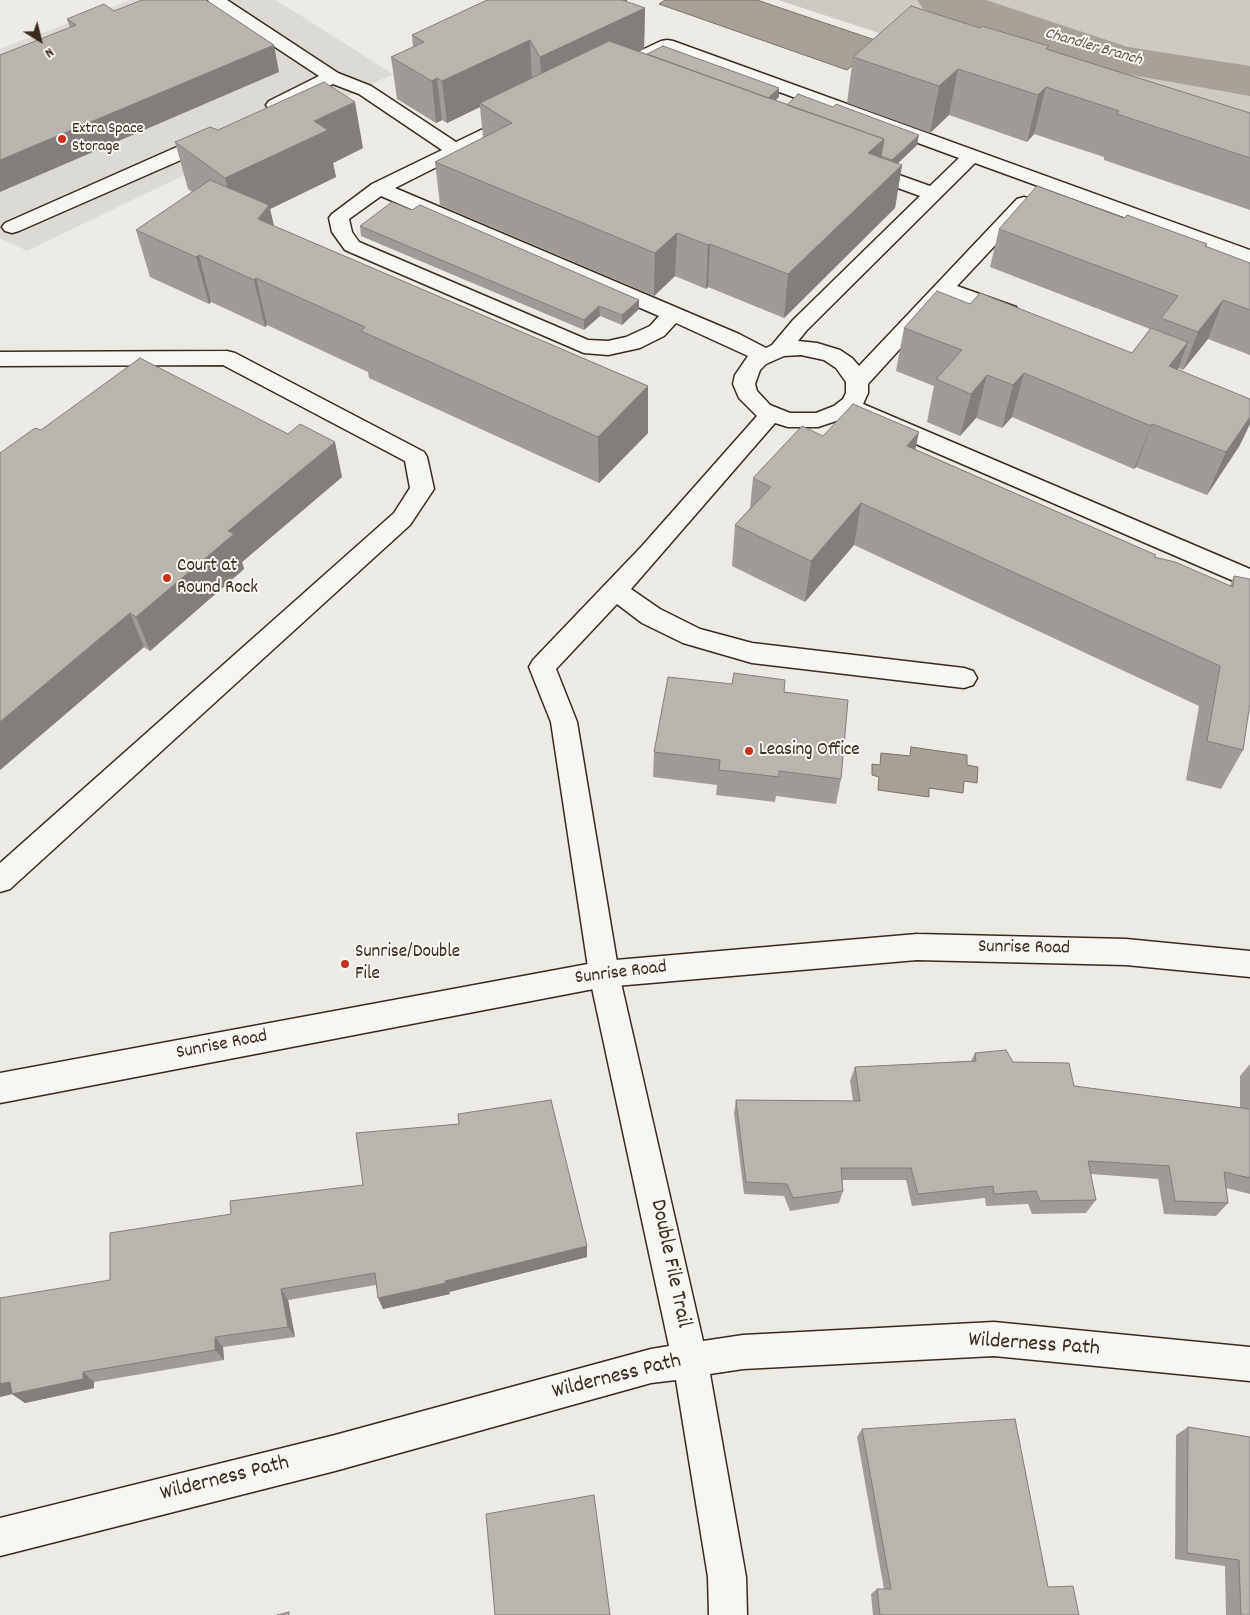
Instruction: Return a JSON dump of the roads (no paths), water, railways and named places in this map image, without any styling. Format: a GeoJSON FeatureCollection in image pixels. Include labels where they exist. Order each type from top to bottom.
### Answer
{"type":"FeatureCollection","features":[{"type":"Feature","properties":{"kind":"street"},"geometry":{"type":"LineString","coordinates":[[216,0],[332,77],[365,90],[454,150]]}},
{"type":"Feature","properties":{"kind":"street"},"geometry":{"type":"LineString","coordinates":[[616,70],[666,44],[790,98],[972,156],[1250,257]]}},
{"type":"Feature","properties":{"kind":"street"},"geometry":{"type":"LineString","coordinates":[[262,112],[332,77]]}},
{"type":"Feature","properties":{"kind":"street"},"geometry":{"type":"LineString","coordinates":[[531,112],[379,188],[339,218],[342,232],[352,246],[584,346],[608,348],[632,343],[657,331],[674,314]]}},
{"type":"Feature","properties":{"kind":"street"},"geometry":{"type":"LineString","coordinates":[[12,227],[183,152],[227,130]]}},
{"type":"Feature","properties":{"kind":"street"},"geometry":{"type":"LineString","coordinates":[[379,188],[674,314],[772,353],[801,348],[817,350],[832,355],[844,363],[852,372],[857,382],[857,393],[852,403],[848,406],[831,417],[818,420],[788,420],[771,414],[753,402],[744,384],[750,366],[772,353],[972,156]]}},
{"type":"Feature","properties":{"kind":"street"},"geometry":{"type":"LineString","coordinates":[[849,163],[933,194]]}},
{"type":"Feature","properties":{"kind":"street"},"geometry":{"type":"LineString","coordinates":[[857,382],[1044,182]]}},
{"type":"Feature","properties":{"kind":"street"},"geometry":{"type":"LineString","coordinates":[[944,288],[1027,319]]}},
{"type":"Feature","properties":{"kind":"street"},"geometry":{"type":"LineString","coordinates":[[0,359],[227,358],[416,457],[422,489],[402,519],[0,880]]}},
{"type":"Feature","properties":{"kind":"street"},"geometry":{"type":"LineString","coordinates":[[848,406],[1250,579]]}},
{"type":"Feature","properties":{"kind":"street"},"geometry":{"type":"LineString","coordinates":[[771,414],[651,552],[615,590],[651,616],[692,636],[752,653],[964,678]]}},
{"type":"Feature","properties":{"kind":"street","name":"Double File Trail"},"geometry":{"type":"LineString","coordinates":[[615,590],[542,667],[564,722],[604,974],[678,1302],[701,1417],[727,1577],[728,1615]]}},
{"type":"Feature","properties":{"kind":"street","name":"Sunrise Road"},"geometry":{"type":"LineString","coordinates":[[0,1088],[604,974],[918,947],[1126,952],[1250,964]]}},
{"type":"Feature","properties":{"kind":"street","name":"Wilderness Path"},"geometry":{"type":"LineString","coordinates":[[0,1537],[336,1453],[651,1366],[743,1352],[994,1339],[1250,1364]]}},
{"type":"Feature","properties":{"kind":"waterway","name":"Chandler Branch"},"geometry":{"type":"LineString","coordinates":[[940,0],[1120,60],[1250,81]]}},
{"type":"Feature","properties":{"kind":"place","name":"Extra Space Storage"},"geometry":{"type":"Point","coordinates":[62,139]}},
{"type":"Feature","properties":{"kind":"place","name":"Court at Round Rock"},"geometry":{"type":"Point","coordinates":[167,578]}},
{"type":"Feature","properties":{"kind":"place","name":"Leasing Office"},"geometry":{"type":"Point","coordinates":[749,751]}},
{"type":"Feature","properties":{"kind":"place","name":"Sunrise/Double File"},"geometry":{"type":"Point","coordinates":[345,964]}}]}
